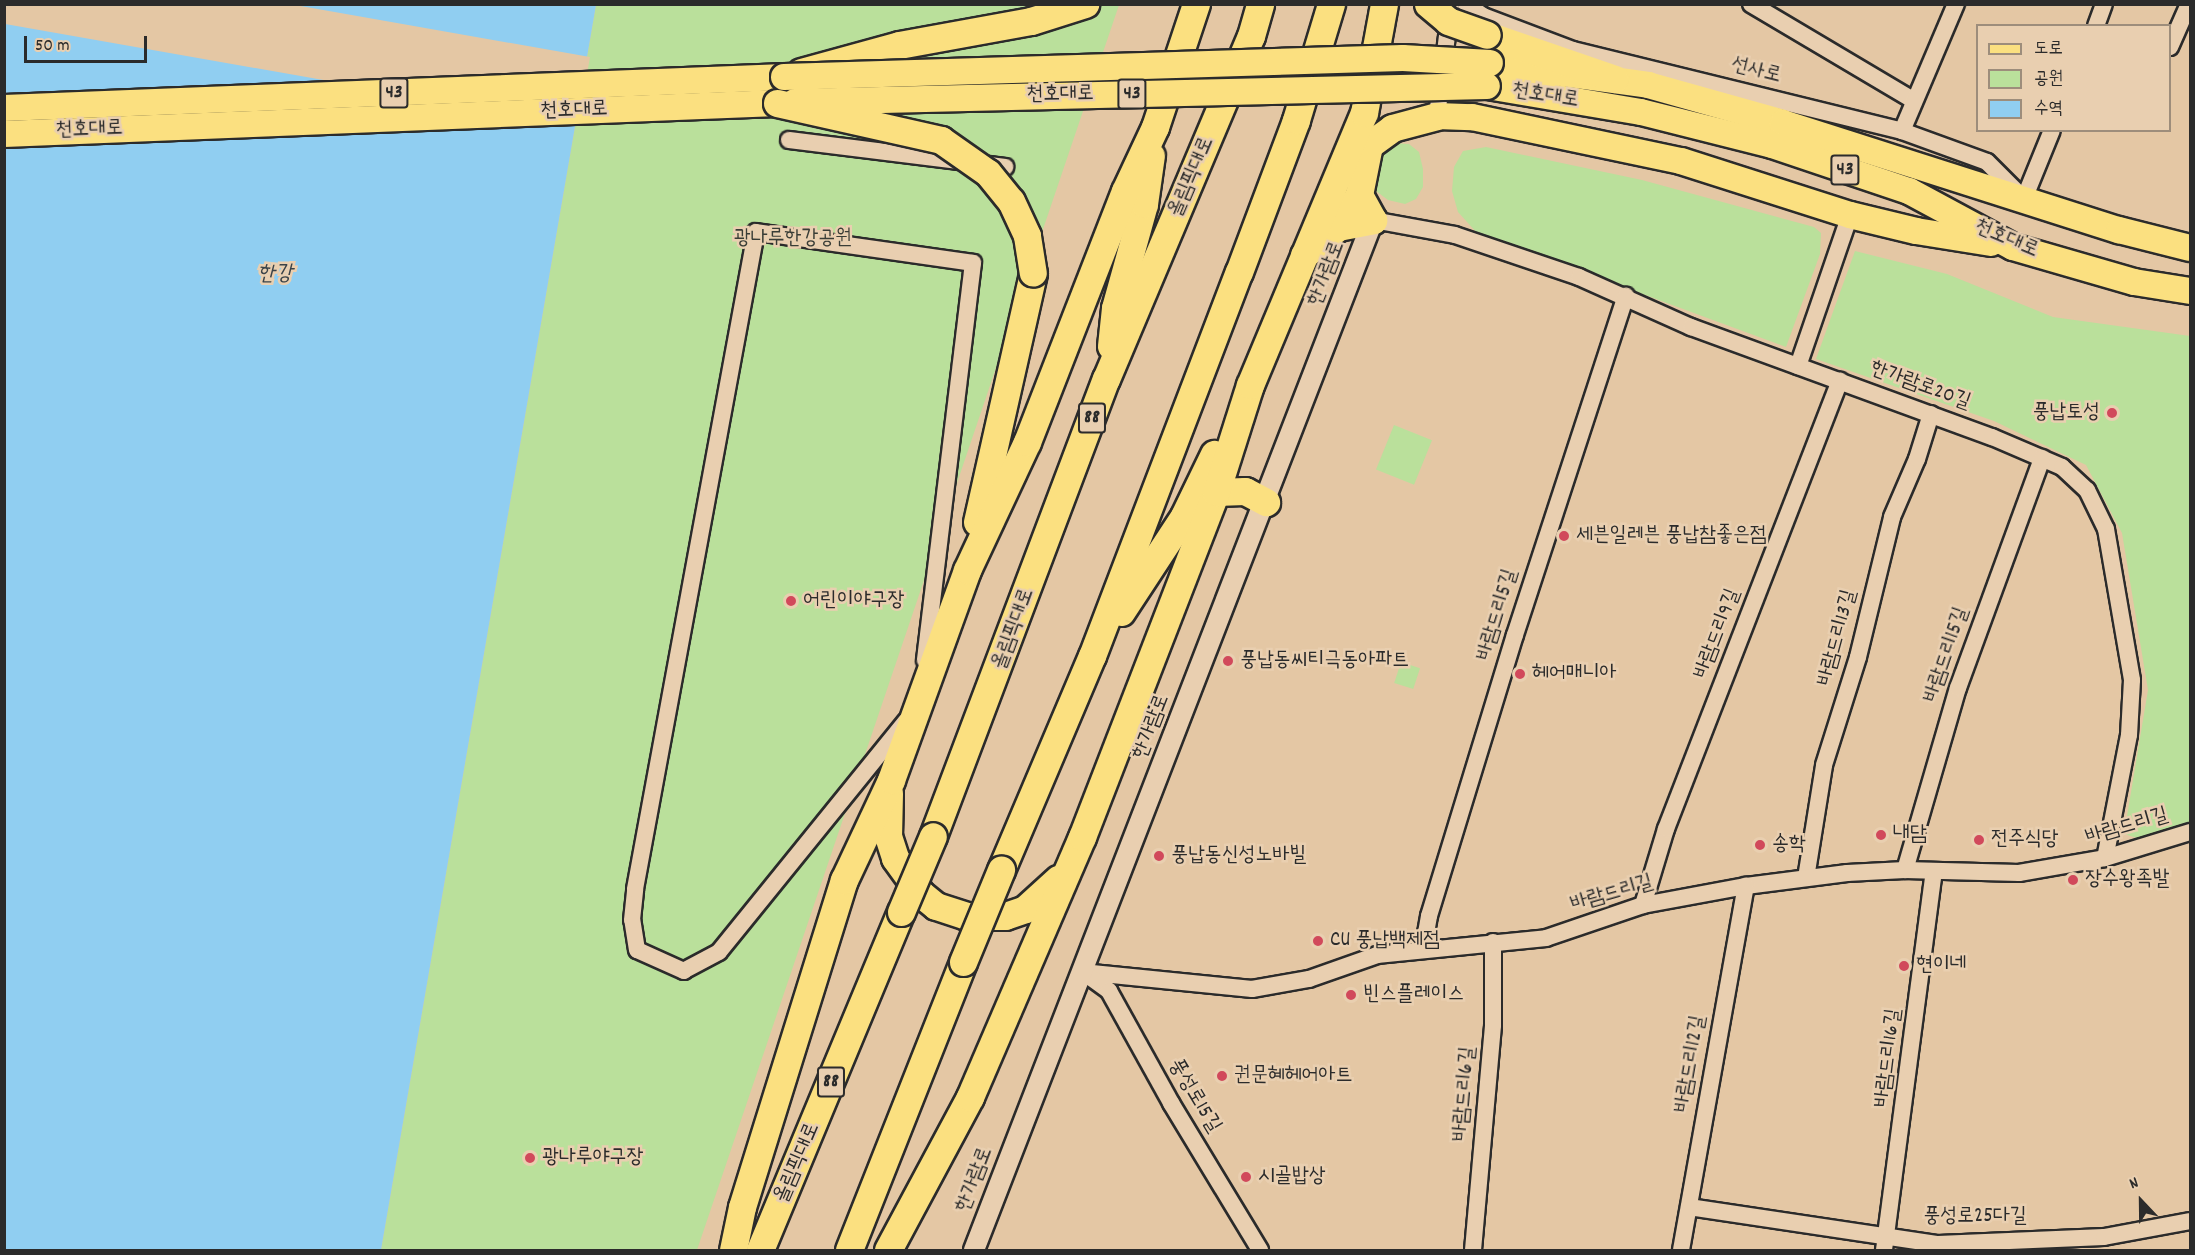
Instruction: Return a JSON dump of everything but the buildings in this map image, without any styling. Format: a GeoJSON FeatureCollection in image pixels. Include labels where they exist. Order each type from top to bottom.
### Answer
{"type":"FeatureCollection","features":[{"type":"Feature","properties":{"kind":"highway"},"geometry":{"type":"LineString","coordinates":[[781,90],[899,45],[1031,21],[1085,4]]}},
{"type":"Feature","properties":{"kind":"highway"},"geometry":{"type":"LineString","coordinates":[[733,1251],[742,1206],[807,991],[844,880],[891,780],[967,570],[1027,442],[1125,191],[1155,127],[1196,4]]}},
{"type":"Feature","properties":{"kind":"highway","name":"올림픽대로"},"geometry":{"type":"LineString","coordinates":[[760,1251],[933,836],[1106,379],[1251,36],[1260,4]]}},
{"type":"Feature","properties":{"kind":"highway"},"geometry":{"type":"LineString","coordinates":[[849,1251],[963,962],[1092,656],[1296,120],[1331,4]]}},
{"type":"Feature","properties":{"kind":"highway"},"geometry":{"type":"LineString","coordinates":[[888,1251],[970,1097],[1082,837],[1216,492],[1250,385],[1301,258],[1364,113],[1384,4]]}},
{"type":"Feature","properties":{"kind":"highway"},"geometry":{"type":"LineString","coordinates":[[1428,4],[1448,21],[1615,79]]}},
{"type":"Feature","properties":{"kind":"highway"},"geometry":{"type":"LineString","coordinates":[[781,90],[941,140],[988,173],[1011,201],[1027,236],[1033,273],[967,570]]}},
{"type":"Feature","properties":{"kind":"highway"},"geometry":{"type":"LineString","coordinates":[[1301,258],[1338,228],[1359,195],[1369,145],[1364,113]]}},
{"type":"Feature","properties":{"kind":"highway"},"geometry":{"type":"LineString","coordinates":[[1369,145],[1392,128],[1437,116]]}},
{"type":"Feature","properties":{"kind":"highway"},"geometry":{"type":"LineString","coordinates":[[1106,379],[1116,308],[1144,204],[1155,127]]}},
{"type":"Feature","properties":{"kind":"highway"},"geometry":{"type":"LineString","coordinates":[[1338,228],[1373,220],[1359,195]]}},
{"type":"Feature","properties":{"kind":"highway"},"geometry":{"type":"LineString","coordinates":[[1092,656],[1184,516],[1250,385]]}},
{"type":"Feature","properties":{"kind":"highway"},"geometry":{"type":"LineString","coordinates":[[1216,492],[1245,492],[1266,502]]}},
{"type":"Feature","properties":{"kind":"highway"},"geometry":{"type":"LineString","coordinates":[[891,780],[888,836],[896,858],[921,894],[949,913],[984,918],[1025,909],[1058,879],[1082,837]]}},
{"type":"Feature","properties":{"kind":"main road","name":"천호대로"},"geometry":{"type":"LineString","coordinates":[[1489,75],[1772,145],[1909,191],[2013,247],[2134,282],[2190,291]]}},
{"type":"Feature","properties":{"kind":"main road","name":"천호대로"},"geometry":{"type":"LineString","coordinates":[[4,108],[1489,75],[1615,79],[1783,123],[2024,199],[2190,246]]}},
{"type":"Feature","properties":{"kind":"main road","name":"천호대로"},"geometry":{"type":"LineString","coordinates":[[4,134],[781,90]]}},
{"type":"Feature","properties":{"kind":"main road"},"geometry":{"type":"LineString","coordinates":[[1437,116],[1472,117],[1681,161],[1850,215],[1916,231],[2013,247]]}},
{"type":"Feature","properties":{"kind":"street"},"geometry":{"type":"LineString","coordinates":[[1437,116],[1451,4]]}},
{"type":"Feature","properties":{"kind":"street","name":"선사로"},"geometry":{"type":"LineString","coordinates":[[1466,4],[1483,16],[1573,50],[1902,131],[1987,162],[2024,199]]}},
{"type":"Feature","properties":{"kind":"street"},"geometry":{"type":"LineString","coordinates":[[1751,4],[1912,100]]}},
{"type":"Feature","properties":{"kind":"street"},"geometry":{"type":"LineString","coordinates":[[1902,131],[1912,100],[1956,4]]}},
{"type":"Feature","properties":{"kind":"street"},"geometry":{"type":"LineString","coordinates":[[2097,24],[2104,4]]}},
{"type":"Feature","properties":{"kind":"street"},"geometry":{"type":"LineString","coordinates":[[2171,43],[2189,4]]}},
{"type":"Feature","properties":{"kind":"street"},"geometry":{"type":"LineString","coordinates":[[2024,199],[2051,132]]}},
{"type":"Feature","properties":{"kind":"street"},"geometry":{"type":"LineString","coordinates":[[789,140],[1005,167]]}},
{"type":"Feature","properties":{"kind":"street"},"geometry":{"type":"LineString","coordinates":[[1798,366],[1850,215]]}},
{"type":"Feature","properties":{"kind":"street","name":"한가람로20길"},"geometry":{"type":"LineString","coordinates":[[1373,220],[1455,235],[1626,296],[1691,327],[1930,414],[2062,467],[2087,490],[2106,529],[2118,611],[2132,680],[2129,735],[2105,858]]}},
{"type":"Feature","properties":{"kind":"street","name":"한가람로"},"geometry":{"type":"LineString","coordinates":[[974,1251],[1266,502],[1373,220]]}},
{"type":"Feature","properties":{"kind":"street"},"geometry":{"type":"LineString","coordinates":[[756,232],[973,263],[919,702],[719,952],[684,971],[637,950],[632,920],[635,889],[756,232]]}},
{"type":"Feature","properties":{"kind":"street","name":"바람드리5길"},"geometry":{"type":"LineString","coordinates":[[1423,950],[1429,916],[1518,625],[1626,296]]}},
{"type":"Feature","properties":{"kind":"street","name":"바람드리9길"},"geometry":{"type":"LineString","coordinates":[[1643,905],[1666,829],[1840,381]]}},
{"type":"Feature","properties":{"kind":"street","name":"바람드리13길"},"geometry":{"type":"LineString","coordinates":[[1806,878],[1824,765],[1858,657],[1892,517],[1917,459],[1930,414]]}},
{"type":"Feature","properties":{"kind":"street","name":"바람드리15길"},"geometry":{"type":"LineString","coordinates":[[1905,870],[1958,688],[2042,458]]}},
{"type":"Feature","properties":{"kind":"street","name":"바람드리길"},"geometry":{"type":"LineString","coordinates":[[1082,972],[1252,989],[1309,978],[1377,955],[1493,942],[1546,939],[1643,905],[1746,886],[1806,878],[1905,870],[2019,873],[2105,858],[2190,832]]}},
{"type":"Feature","properties":{"kind":"street","name":"바람드리16길"},"geometry":{"type":"LineString","coordinates":[[1885,1243],[1934,871]]}},
{"type":"Feature","properties":{"kind":"street","name":"바람드리12길"},"geometry":{"type":"LineString","coordinates":[[1681,1251],[1746,886]]}},
{"type":"Feature","properties":{"kind":"street","name":"바람드리6길"},"geometry":{"type":"LineString","coordinates":[[1473,1251],[1493,1025],[1493,942]]}},
{"type":"Feature","properties":{"kind":"street","name":"풍성로15길"},"geometry":{"type":"LineString","coordinates":[[1082,972],[1109,991],[1260,1251]]}},
{"type":"Feature","properties":{"kind":"street","name":"풍성로25다길"},"geometry":{"type":"LineString","coordinates":[[1689,1207],[1885,1243],[1938,1244],[2104,1237],[2190,1221]]}},
{"type":"Feature","properties":{"kind":"green space","name":"광나루한강공원"},"geometry":{"type":"Polygon","coordinates":[[[596,5],[1119,5],[697,1250],[381,1250],[596,5]]]}},
{"type":"Feature","properties":{"kind":"green space"},"geometry":{"type":"Polygon","coordinates":[[[1393,143],[1409,144],[1419,152],[1423,169],[1423,187],[1416,199],[1405,204],[1388,200],[1376,191],[1373,173],[1381,149],[1393,143]]]}},
{"type":"Feature","properties":{"kind":"green space"},"geometry":{"type":"Polygon","coordinates":[[[1486,147],[1642,180],[1814,227],[1821,233],[1820,254],[1786,347],[1477,233],[1458,212],[1452,191],[1454,167],[1463,151],[1486,147]]]}},
{"type":"Feature","properties":{"kind":"green space"},"geometry":{"type":"Polygon","coordinates":[[[1855,251],[1947,274],[2053,317],[2190,336],[2190,823],[2137,838],[2124,834],[2148,690],[2122,533],[2086,465],[1994,421],[1816,359],[1855,251]]]}},
{"type":"Feature","properties":{"kind":"green space"},"geometry":{"type":"Polygon","coordinates":[[[1394,425],[1432,440],[1414,485],[1376,470],[1394,425]]]}},
{"type":"Feature","properties":{"kind":"green space"},"geometry":{"type":"Polygon","coordinates":[[[1401,662],[1420,668],[1413,689],[1394,683],[1401,662]]]}},
{"type":"Feature","properties":{"kind":"water","name":"한강"},"geometry":{"type":"Polygon","coordinates":[[[5,5],[596,5],[381,1250],[5,1250],[5,5]]]}},
{"type":"Feature","properties":{"kind":"pier"},"geometry":{"type":"Polygon","coordinates":[[[4,4],[289,4],[590,57],[578,125],[4,24],[4,4]]]}},
{"type":"Feature","properties":{"kind":"place","name":"풍납토성"},"geometry":{"type":"Point","coordinates":[2112,413]}},
{"type":"Feature","properties":{"kind":"place","name":"세븐일레븐 풍납참좋은점"},"geometry":{"type":"Point","coordinates":[1564,536]}},
{"type":"Feature","properties":{"kind":"place","name":"어린이야구장"},"geometry":{"type":"Point","coordinates":[791,601]}},
{"type":"Feature","properties":{"kind":"place","name":"풍납동씨티극동아파트"},"geometry":{"type":"Point","coordinates":[1228,661]}},
{"type":"Feature","properties":{"kind":"place","name":"헤어매니아"},"geometry":{"type":"Point","coordinates":[1520,674]}},
{"type":"Feature","properties":{"kind":"place","name":"내담"},"geometry":{"type":"Point","coordinates":[1881,835]}},
{"type":"Feature","properties":{"kind":"place","name":"전주식당"},"geometry":{"type":"Point","coordinates":[1979,840]}},
{"type":"Feature","properties":{"kind":"place","name":"송학"},"geometry":{"type":"Point","coordinates":[1760,845]}},
{"type":"Feature","properties":{"kind":"place","name":"풍납동신성노바빌"},"geometry":{"type":"Point","coordinates":[1159,856]}},
{"type":"Feature","properties":{"kind":"place","name":"장수왕족발"},"geometry":{"type":"Point","coordinates":[2073,880]}},
{"type":"Feature","properties":{"kind":"place","name":"CU 풍납백제점"},"geometry":{"type":"Point","coordinates":[1318,941]}},
{"type":"Feature","properties":{"kind":"place","name":"현이네"},"geometry":{"type":"Point","coordinates":[1904,966]}},
{"type":"Feature","properties":{"kind":"place","name":"빈스플레이스"},"geometry":{"type":"Point","coordinates":[1351,995]}},
{"type":"Feature","properties":{"kind":"place","name":"권문혜헤어아트"},"geometry":{"type":"Point","coordinates":[1222,1076]}},
{"type":"Feature","properties":{"kind":"place","name":"광나루야구장"},"geometry":{"type":"Point","coordinates":[530,1158]}},
{"type":"Feature","properties":{"kind":"place","name":"시골밥상"},"geometry":{"type":"Point","coordinates":[1246,1177]}}]}
